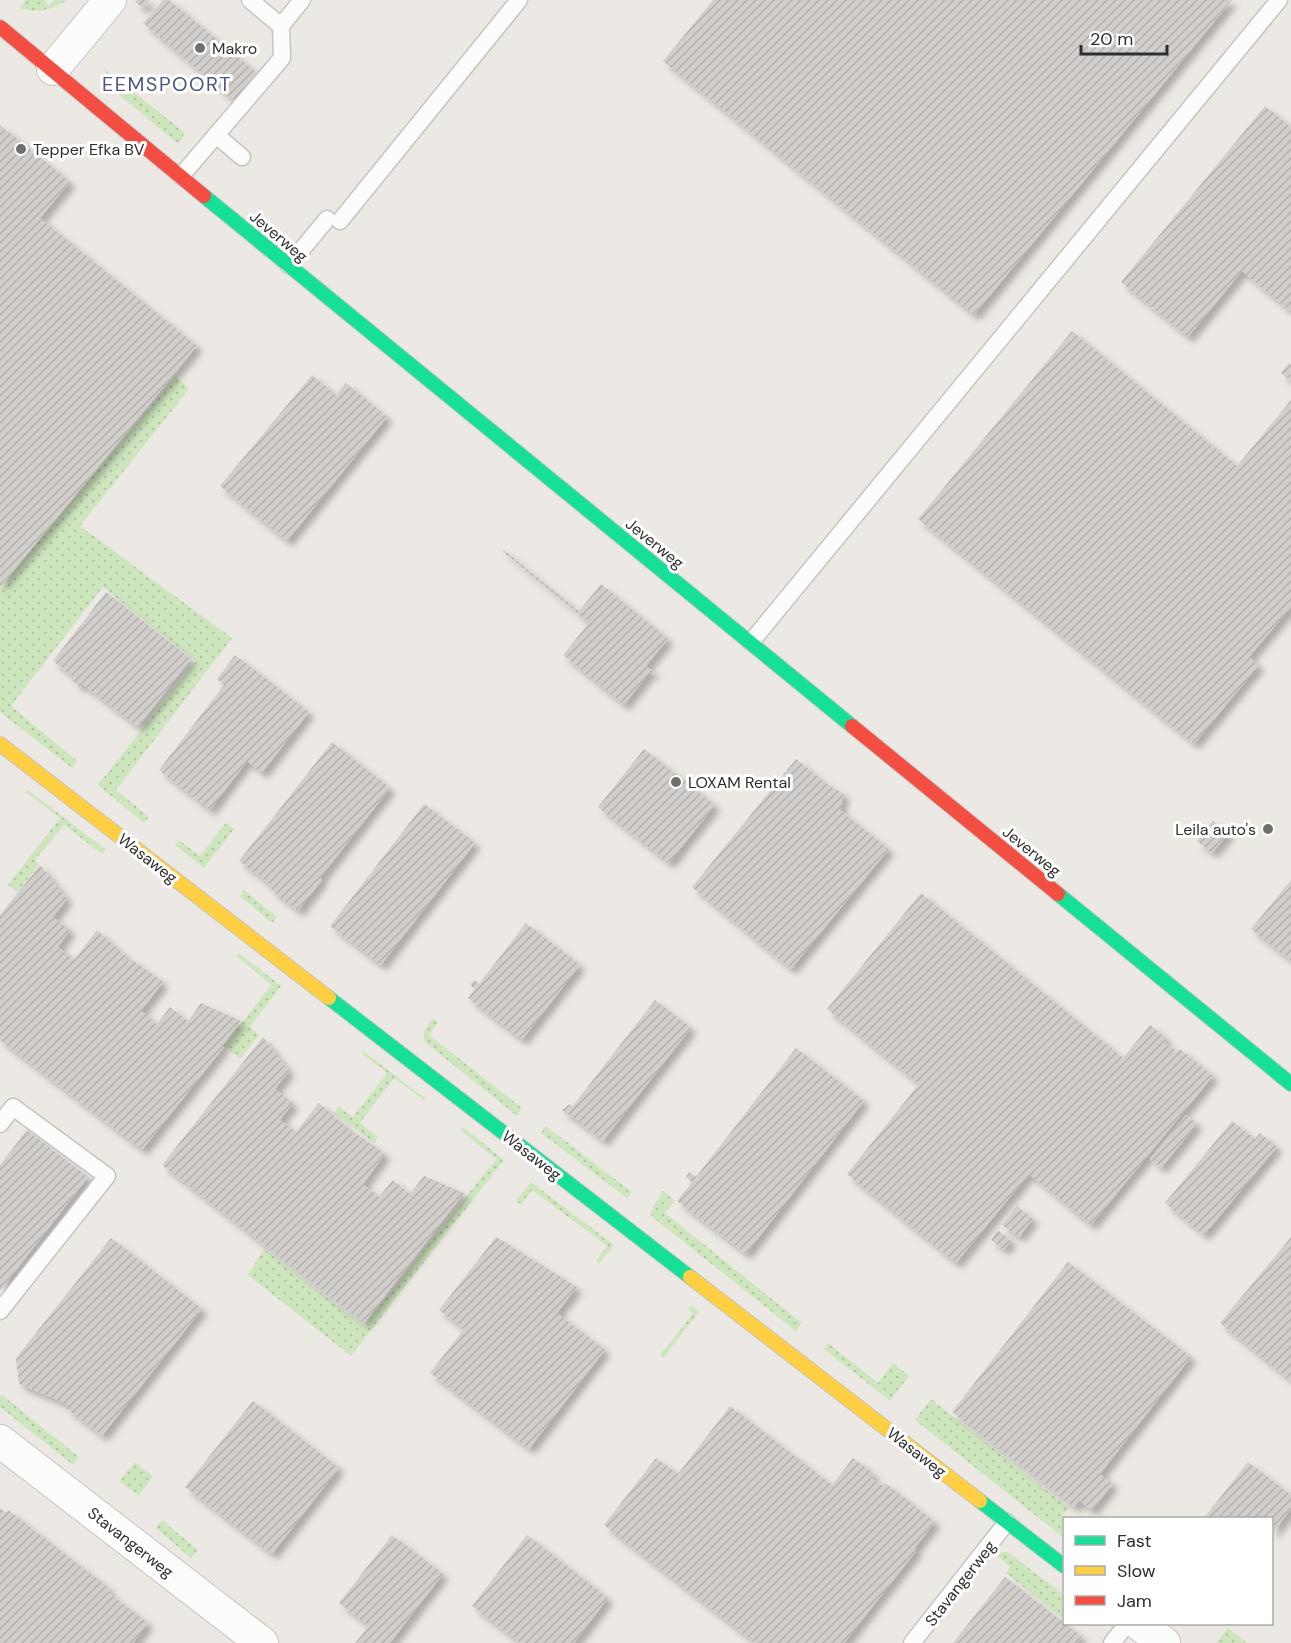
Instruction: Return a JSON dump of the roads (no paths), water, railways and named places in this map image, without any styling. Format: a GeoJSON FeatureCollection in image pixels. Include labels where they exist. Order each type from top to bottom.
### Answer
{"type":"FeatureCollection","features":[{"type":"Feature","properties":{"kind":"street"},"geometry":{"type":"LineString","coordinates":[[53,69],[110,0]]}},
{"type":"Feature","properties":{"kind":"street","name":"Jeverweg"},"geometry":{"type":"LineString","coordinates":[[0,27],[289,266],[1291,1084]]}},
{"type":"Feature","properties":{"kind":"street","name":"Wasaweg"},"geometry":{"type":"LineString","coordinates":[[0,744],[1063,1564]]}},
{"type":"Feature","properties":{"kind":"street","name":"Stavangerweg"},"geometry":{"type":"LineString","coordinates":[[0,1441],[262,1643]]}},
{"type":"Feature","properties":{"kind":"street"},"geometry":{"type":"LineString","coordinates":[[1142,1625],[1164,1643]]}},
{"type":"Feature","properties":{"kind":"lane"},"geometry":{"type":"LineString","coordinates":[[250,0],[281,26]]}},
{"type":"Feature","properties":{"kind":"lane"},"geometry":{"type":"LineString","coordinates":[[181,176],[282,58],[281,26],[302,0]]}},
{"type":"Feature","properties":{"kind":"lane"},"geometry":{"type":"LineString","coordinates":[[289,266],[334,220],[519,0]]}},
{"type":"Feature","properties":{"kind":"lane"},"geometry":{"type":"LineString","coordinates":[[751,642],[1279,0]]}},
{"type":"Feature","properties":{"kind":"lane"},"geometry":{"type":"LineString","coordinates":[[216,135],[242,157]]}},
{"type":"Feature","properties":{"kind":"lane"},"geometry":{"type":"LineString","coordinates":[[0,1124],[13,1107],[107,1176],[0,1311]]}},
{"type":"Feature","properties":{"kind":"lane","name":"Stavangerweg"},"geometry":{"type":"LineString","coordinates":[[912,1643],[1007,1522]]}},
{"type":"Feature","properties":{"kind":"lane"},"geometry":{"type":"LineString","coordinates":[[1112,1643],[1125,1625]]}},
{"type":"Feature","properties":{"kind":"place","name":"Makro"},"geometry":{"type":"Point","coordinates":[200,48]}},
{"type":"Feature","properties":{"kind":"place","name":"Tepper Efka BV"},"geometry":{"type":"Point","coordinates":[21,149]}},
{"type":"Feature","properties":{"kind":"place","name":"LOXAM Rental"},"geometry":{"type":"Point","coordinates":[676,782]}},
{"type":"Feature","properties":{"kind":"place","name":"Leila auto's"},"geometry":{"type":"Point","coordinates":[1268,829]}},
{"type":"Feature","properties":{"kind":"district","name":"EEMSPOORT"},"geometry":{"type":"Point","coordinates":[167,84]}}]}
